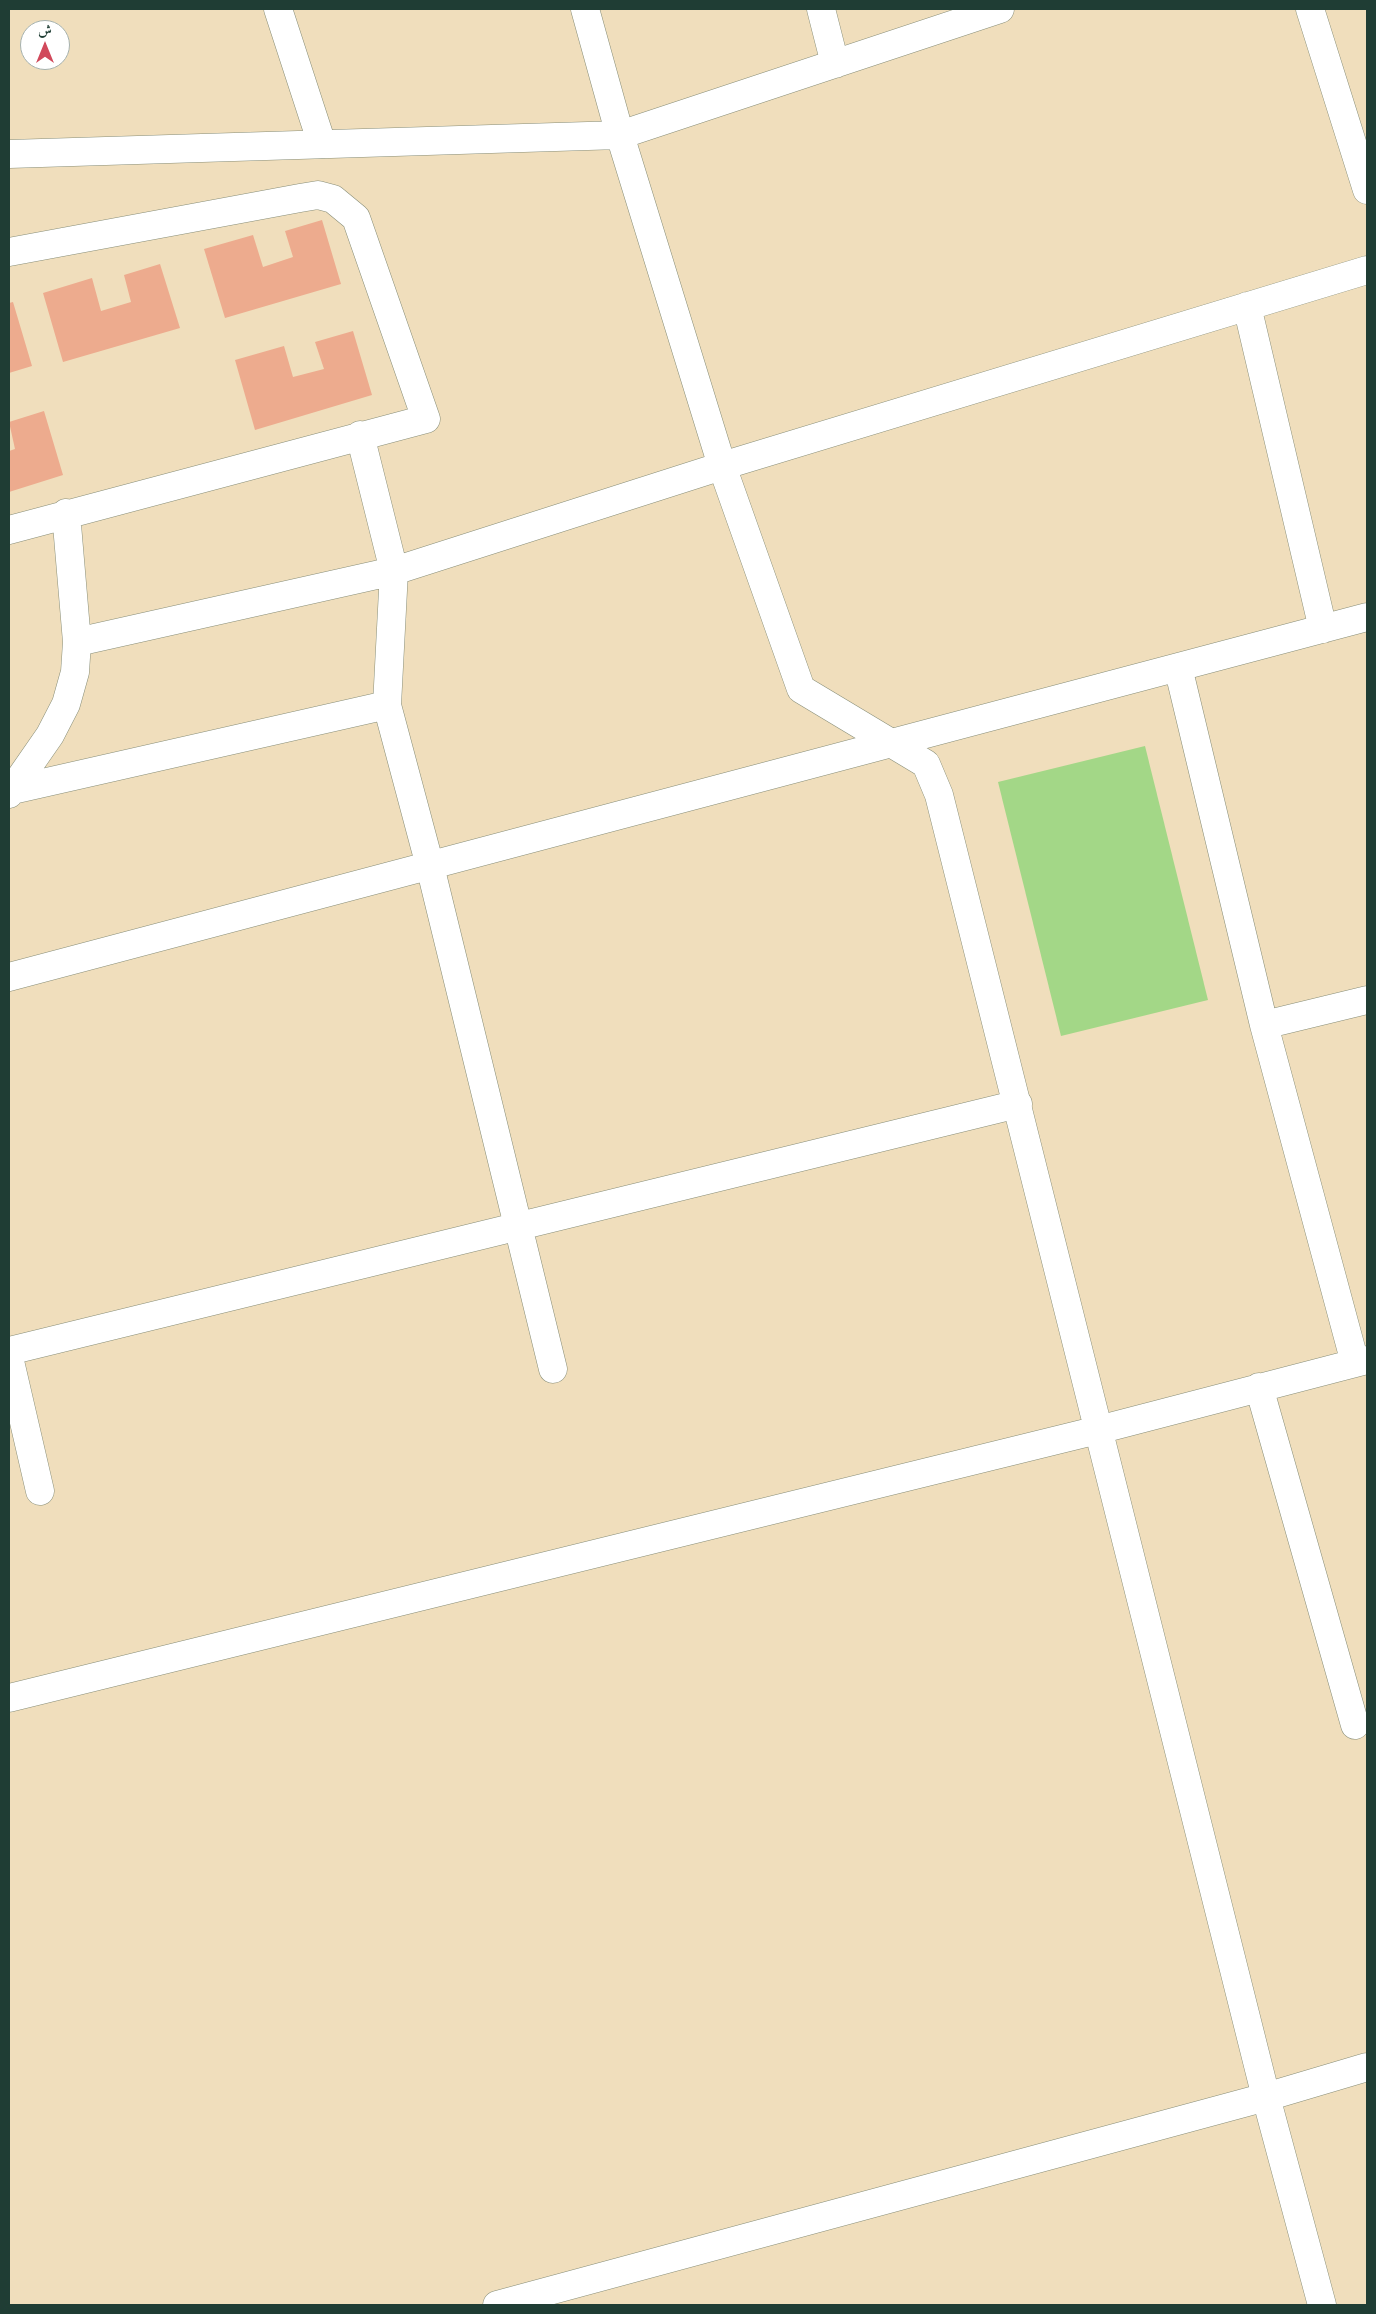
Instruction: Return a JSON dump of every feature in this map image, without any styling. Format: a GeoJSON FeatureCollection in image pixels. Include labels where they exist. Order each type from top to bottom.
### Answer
{"type":"FeatureCollection","features":[{"type":"Feature","properties":{"kind":"street"},"geometry":{"type":"LineString","coordinates":[[278,9],[322,144]]}},
{"type":"Feature","properties":{"kind":"street"},"geometry":{"type":"LineString","coordinates":[[585,9],[620,135],[722,466],[801,689],[926,764],[939,795],[1266,2097],[1322,2305]]}},
{"type":"Feature","properties":{"kind":"street"},"geometry":{"type":"LineString","coordinates":[[821,9],[835,64]]}},
{"type":"Feature","properties":{"kind":"street"},"geometry":{"type":"LineString","coordinates":[[9,154],[620,135],[1000,9]]}},
{"type":"Feature","properties":{"kind":"street"},"geometry":{"type":"LineString","coordinates":[[1310,9],[1367,190]]}},
{"type":"Feature","properties":{"kind":"street"},"geometry":{"type":"LineString","coordinates":[[9,252],[300,198],[318,196],[333,199],[356,218],[426,419],[66,512],[9,530]]}},
{"type":"Feature","properties":{"kind":"street"},"geometry":{"type":"LineString","coordinates":[[77,642],[394,571],[722,466],[1367,270]]}},
{"type":"Feature","properties":{"kind":"street"},"geometry":{"type":"LineString","coordinates":[[1247,306],[1323,629]]}},
{"type":"Feature","properties":{"kind":"street"},"geometry":{"type":"LineString","coordinates":[[360,435],[394,571],[387,705],[430,866],[553,1369]]}},
{"type":"Feature","properties":{"kind":"street"},"geometry":{"type":"LineString","coordinates":[[10,792],[50,735],[66,704],[75,672],[77,642],[66,512]]}},
{"type":"Feature","properties":{"kind":"street"},"geometry":{"type":"LineString","coordinates":[[9,977],[1367,617]]}},
{"type":"Feature","properties":{"kind":"street"},"geometry":{"type":"LineString","coordinates":[[9,1698],[1098,1430],[1361,1361],[1264,1025],[1178,667]]}},
{"type":"Feature","properties":{"kind":"street"},"geometry":{"type":"LineString","coordinates":[[10,792],[387,705]]}},
{"type":"Feature","properties":{"kind":"street"},"geometry":{"type":"LineString","coordinates":[[1264,1025],[1367,1000]]}},
{"type":"Feature","properties":{"kind":"street"},"geometry":{"type":"LineString","coordinates":[[9,1351],[1018,1104]]}},
{"type":"Feature","properties":{"kind":"street"},"geometry":{"type":"LineString","coordinates":[[9,1357],[40,1491]]}},
{"type":"Feature","properties":{"kind":"street"},"geometry":{"type":"LineString","coordinates":[[1259,1388],[1355,1726]]}},
{"type":"Feature","properties":{"kind":"street"},"geometry":{"type":"LineString","coordinates":[[496,2305],[1266,2097],[1367,2067]]}},
{"type":"Feature","properties":{"kind":"green space"},"geometry":{"type":"Polygon","coordinates":[[[1145,746],[1208,1000],[1061,1036],[998,782],[1145,746]]]}},
{"type":"Feature","properties":{"kind":"building"},"geometry":{"type":"Polygon","coordinates":[[[322,220],[341,284],[225,318],[204,249],[253,235],[263,267],[293,257],[285,231],[322,220]]]}},
{"type":"Feature","properties":{"kind":"building"},"geometry":{"type":"Polygon","coordinates":[[[160,264],[180,328],[63,362],[43,293],[92,278],[101,311],[131,302],[124,275],[160,264]]]}},
{"type":"Feature","properties":{"kind":"building"},"geometry":{"type":"Polygon","coordinates":[[[13,302],[32,366],[9,373],[9,303],[13,302]]]}},
{"type":"Feature","properties":{"kind":"building"},"geometry":{"type":"Polygon","coordinates":[[[353,331],[372,395],[255,430],[235,360],[284,346],[293,377],[324,369],[315,342],[353,331]]]}},
{"type":"Feature","properties":{"kind":"building"},"geometry":{"type":"Polygon","coordinates":[[[44,411],[63,475],[9,492],[9,451],[15,449],[9,422],[44,411]]]}}]}
